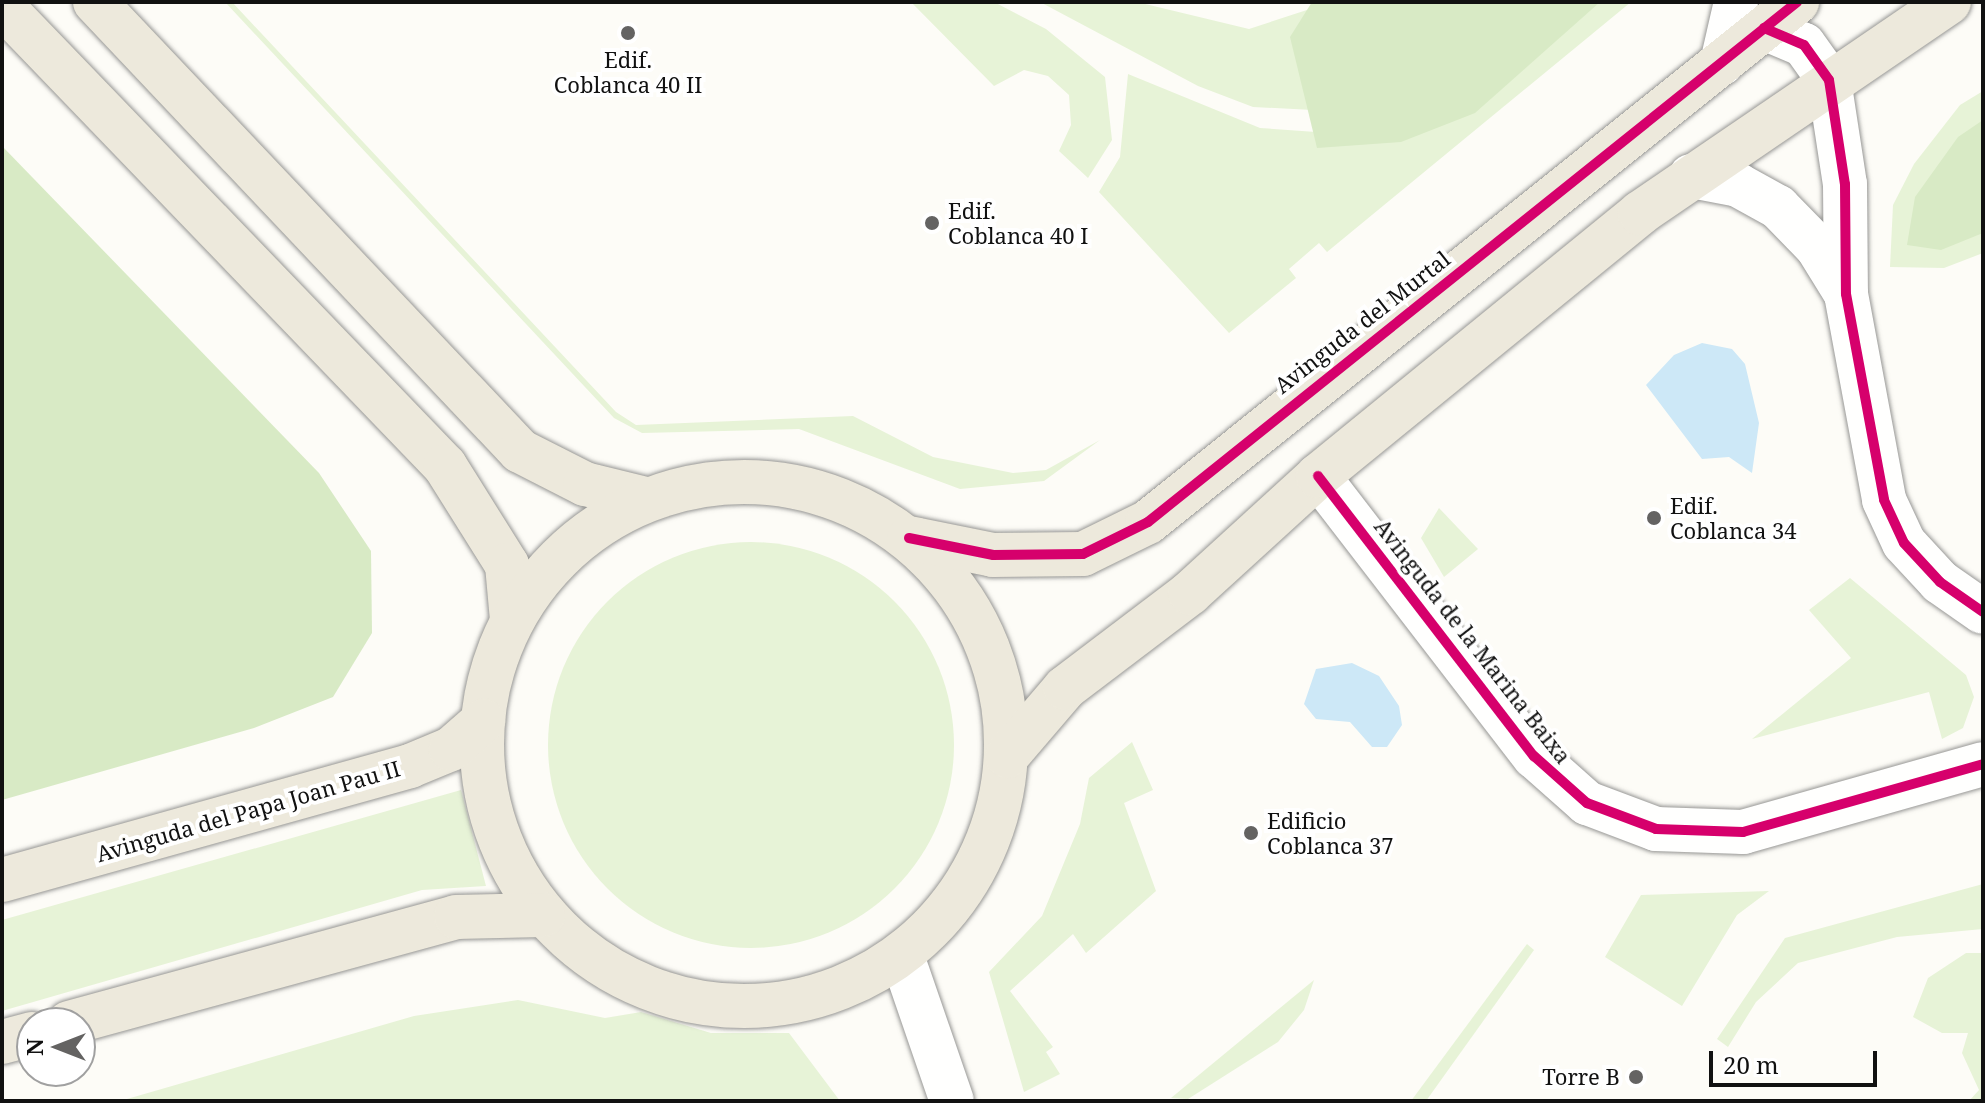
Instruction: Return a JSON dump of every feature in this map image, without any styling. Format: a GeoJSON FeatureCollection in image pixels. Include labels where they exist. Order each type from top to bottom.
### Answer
{"type":"FeatureCollection","features":[{"type":"Feature","properties":{"kind":"main road"},"geometry":{"type":"LineString","coordinates":[[95,2],[520,451],[585,484],[646,499]]}},
{"type":"Feature","properties":{"kind":"main road"},"geometry":{"type":"LineString","coordinates":[[1007,756],[1065,688],[1190,593],[1318,476],[1691,176],[1829,80],[1949,2]]}},
{"type":"Feature","properties":{"kind":"main road"},"geometry":{"type":"LineString","coordinates":[[2,6],[445,466],[507,565],[512,620],[483,721],[486,797],[508,860],[543,915],[604,967],[678,1000],[758,1008],[836,992],[902,956],[955,903],[991,837],[1007,756],[999,674],[964,599],[909,538],[849,502],[783,483],[713,482],[646,499],[568,547],[512,620]]}},
{"type":"Feature","properties":{"kind":"main road","name":"Avinguda del Murtal"},"geometry":{"type":"LineString","coordinates":[[909,538],[993,555],[1083,554],[1148,522],[1722,63],[1766,11]]}},
{"type":"Feature","properties":{"kind":"main road","name":"Avinguda del Papa Joan Pau II"},"geometry":{"type":"LineString","coordinates":[[2,880],[410,766],[451,749],[483,721]]}},
{"type":"Feature","properties":{"kind":"main road"},"geometry":{"type":"LineString","coordinates":[[96,1016],[456,917],[543,915]]}},
{"type":"Feature","properties":{"kind":"street"},"geometry":{"type":"LineString","coordinates":[[1766,11],[1804,45],[1829,80],[1845,184],[1846,294],[1884,500],[1904,543],[1940,582],[1983,612]]}},
{"type":"Feature","properties":{"kind":"street"},"geometry":{"type":"LineString","coordinates":[[1691,176],[1738,185],[1778,207],[1817,247],[1846,294]]}},
{"type":"Feature","properties":{"kind":"street","name":"Avinguda de la Marina Baixa"},"geometry":{"type":"LineString","coordinates":[[1318,476],[1541,766],[1587,803],[1656,829],[1743,832],[1983,764]]}},
{"type":"Feature","properties":{"kind":"street"},"geometry":{"type":"LineString","coordinates":[[902,956],[952,1101]]}},
{"type":"Feature","properties":{"kind":"green space"},"geometry":{"type":"Polygon","coordinates":[[[225,2],[232,2],[616,412],[636,425],[853,416],[933,457],[1013,473],[1046,470],[1100,440],[1044,481],[960,489],[799,429],[642,433],[614,418],[225,2]]]}},
{"type":"Feature","properties":{"kind":"green space"},"geometry":{"type":"Polygon","coordinates":[[[911,2],[994,2],[1046,29],[1105,77],[1112,140],[1088,178],[1059,151],[1071,125],[1069,95],[1048,76],[1024,70],[994,86],[911,2]]]}},
{"type":"Feature","properties":{"kind":"green space"},"geometry":{"type":"Polygon","coordinates":[[[1040,2],[1137,2],[1249,29],[1313,8],[1313,110],[1253,107],[1198,86],[1040,2]]]}},
{"type":"Feature","properties":{"kind":"green space"},"geometry":{"type":"Polygon","coordinates":[[[1312,2],[1600,2],[1475,113],[1401,142],[1317,148],[1290,37],[1312,2]]]}},
{"type":"Feature","properties":{"kind":"green space"},"geometry":{"type":"Polygon","coordinates":[[[1509,2],[1631,2],[1327,252],[1319,243],[1289,269],[1296,278],[1229,333],[1099,192],[1120,157],[1128,74],[1260,128],[1316,132],[1509,2]]]}},
{"type":"Feature","properties":{"kind":"green space"},"geometry":{"type":"Polygon","coordinates":[[[1983,91],[1983,253],[1944,268],[1890,267],[1893,205],[1914,164],[1960,105],[1983,91]]]}},
{"type":"Feature","properties":{"kind":"green space"},"geometry":{"type":"Polygon","coordinates":[[[1983,120],[1983,233],[1941,250],[1907,245],[1915,197],[1958,137],[1983,120]]]}},
{"type":"Feature","properties":{"kind":"green space"},"geometry":{"type":"Polygon","coordinates":[[[2,146],[319,473],[371,551],[372,633],[333,697],[254,728],[2,800],[2,146]]]}},
{"type":"Feature","properties":{"kind":"green space"},"geometry":{"type":"Polygon","coordinates":[[[1439,508],[1478,549],[1444,577],[1421,538],[1439,508]]]}},
{"type":"Feature","properties":{"kind":"green space"},"geometry":{"type":"Polygon","coordinates":[[[751,542],[791,546],[829,558],[864,577],[894,602],[919,632],[938,667],[950,705],[954,745],[950,785],[938,823],[919,858],[894,888],[864,913],[829,932],[791,944],[751,948],[711,944],[673,932],[638,913],[608,888],[583,858],[564,823],[552,785],[548,745],[552,705],[564,667],[583,632],[608,602],[638,577],[673,558],[711,546],[751,542]]]}},
{"type":"Feature","properties":{"kind":"green space"},"geometry":{"type":"Polygon","coordinates":[[[1850,578],[1966,675],[1974,697],[1963,728],[1942,739],[1929,692],[1752,739],[1851,658],[1809,610],[1850,578]]]}},
{"type":"Feature","properties":{"kind":"green space"},"geometry":{"type":"Polygon","coordinates":[[[1132,742],[1153,790],[1124,803],[1156,891],[1086,953],[1073,934],[1010,991],[1053,1047],[1046,1052],[1060,1074],[1024,1092],[989,972],[1042,916],[1080,824],[1089,778],[1132,742]]]}},
{"type":"Feature","properties":{"kind":"green space"},"geometry":{"type":"Polygon","coordinates":[[[461,790],[486,886],[422,890],[2,1011],[2,920],[461,790]]]}},
{"type":"Feature","properties":{"kind":"green space"},"geometry":{"type":"Polygon","coordinates":[[[1983,884],[1983,929],[1897,937],[1798,963],[1756,1002],[1728,1047],[1717,1039],[1785,938],[1983,884]]]}},
{"type":"Feature","properties":{"kind":"green space"},"geometry":{"type":"Polygon","coordinates":[[[1769,891],[1737,915],[1682,1006],[1605,957],[1641,895],[1769,891]]]}},
{"type":"Feature","properties":{"kind":"green space"},"geometry":{"type":"Polygon","coordinates":[[[1527,944],[1534,950],[1426,1101],[1411,1101],[1527,944]]]}},
{"type":"Feature","properties":{"kind":"green space"},"geometry":{"type":"Polygon","coordinates":[[[1966,953],[1983,953],[1983,1101],[1969,1101],[1979,1090],[1962,1053],[1968,1033],[1942,1033],[1913,1017],[1928,978],[1966,953]]]}},
{"type":"Feature","properties":{"kind":"green space"},"geometry":{"type":"Polygon","coordinates":[[[1314,980],[1304,1010],[1278,1042],[1188,1099],[1171,1098],[1314,980]]]}},
{"type":"Feature","properties":{"kind":"green space"},"geometry":{"type":"Polygon","coordinates":[[[518,1000],[605,1018],[641,1012],[711,1033],[789,1033],[840,1101],[120,1101],[414,1016],[518,1000]]]}},
{"type":"Feature","properties":{"kind":"water"},"geometry":{"type":"Polygon","coordinates":[[[1702,343],[1732,349],[1745,364],[1759,423],[1752,473],[1729,457],[1702,459],[1646,385],[1674,355],[1702,343]]]}},
{"type":"Feature","properties":{"kind":"water"},"geometry":{"type":"Polygon","coordinates":[[[1352,663],[1379,676],[1399,706],[1402,725],[1387,747],[1372,747],[1350,722],[1316,719],[1304,704],[1316,669],[1352,663]]]}},
{"type":"Feature","properties":{"kind":"cycle path"},"geometry":{"type":"LineString","coordinates":[[909,538],[993,555],[1083,554],[1148,522],[1797,2]]}},
{"type":"Feature","properties":{"kind":"cycle path"},"geometry":{"type":"LineString","coordinates":[[1764,28],[1804,45],[1829,80],[1845,184],[1846,294],[1884,500],[1904,543],[1940,582],[1983,612]]}},
{"type":"Feature","properties":{"kind":"cycle path"},"geometry":{"type":"LineString","coordinates":[[1318,476],[1534,756],[1587,803],[1656,829],[1743,832],[1983,764]]}},
{"type":"Feature","properties":{"kind":"place","name":"Edif. Coblanca 40 II"},"geometry":{"type":"Point","coordinates":[628,33]}},
{"type":"Feature","properties":{"kind":"place","name":"Edif. Coblanca 40 I"},"geometry":{"type":"Point","coordinates":[932,223]}},
{"type":"Feature","properties":{"kind":"place","name":"Edif. Coblanca 34"},"geometry":{"type":"Point","coordinates":[1654,518]}},
{"type":"Feature","properties":{"kind":"place","name":"Edificio Coblanca 37"},"geometry":{"type":"Point","coordinates":[1251,833]}},
{"type":"Feature","properties":{"kind":"place","name":"Torre B"},"geometry":{"type":"Point","coordinates":[1636,1077]}}]}
